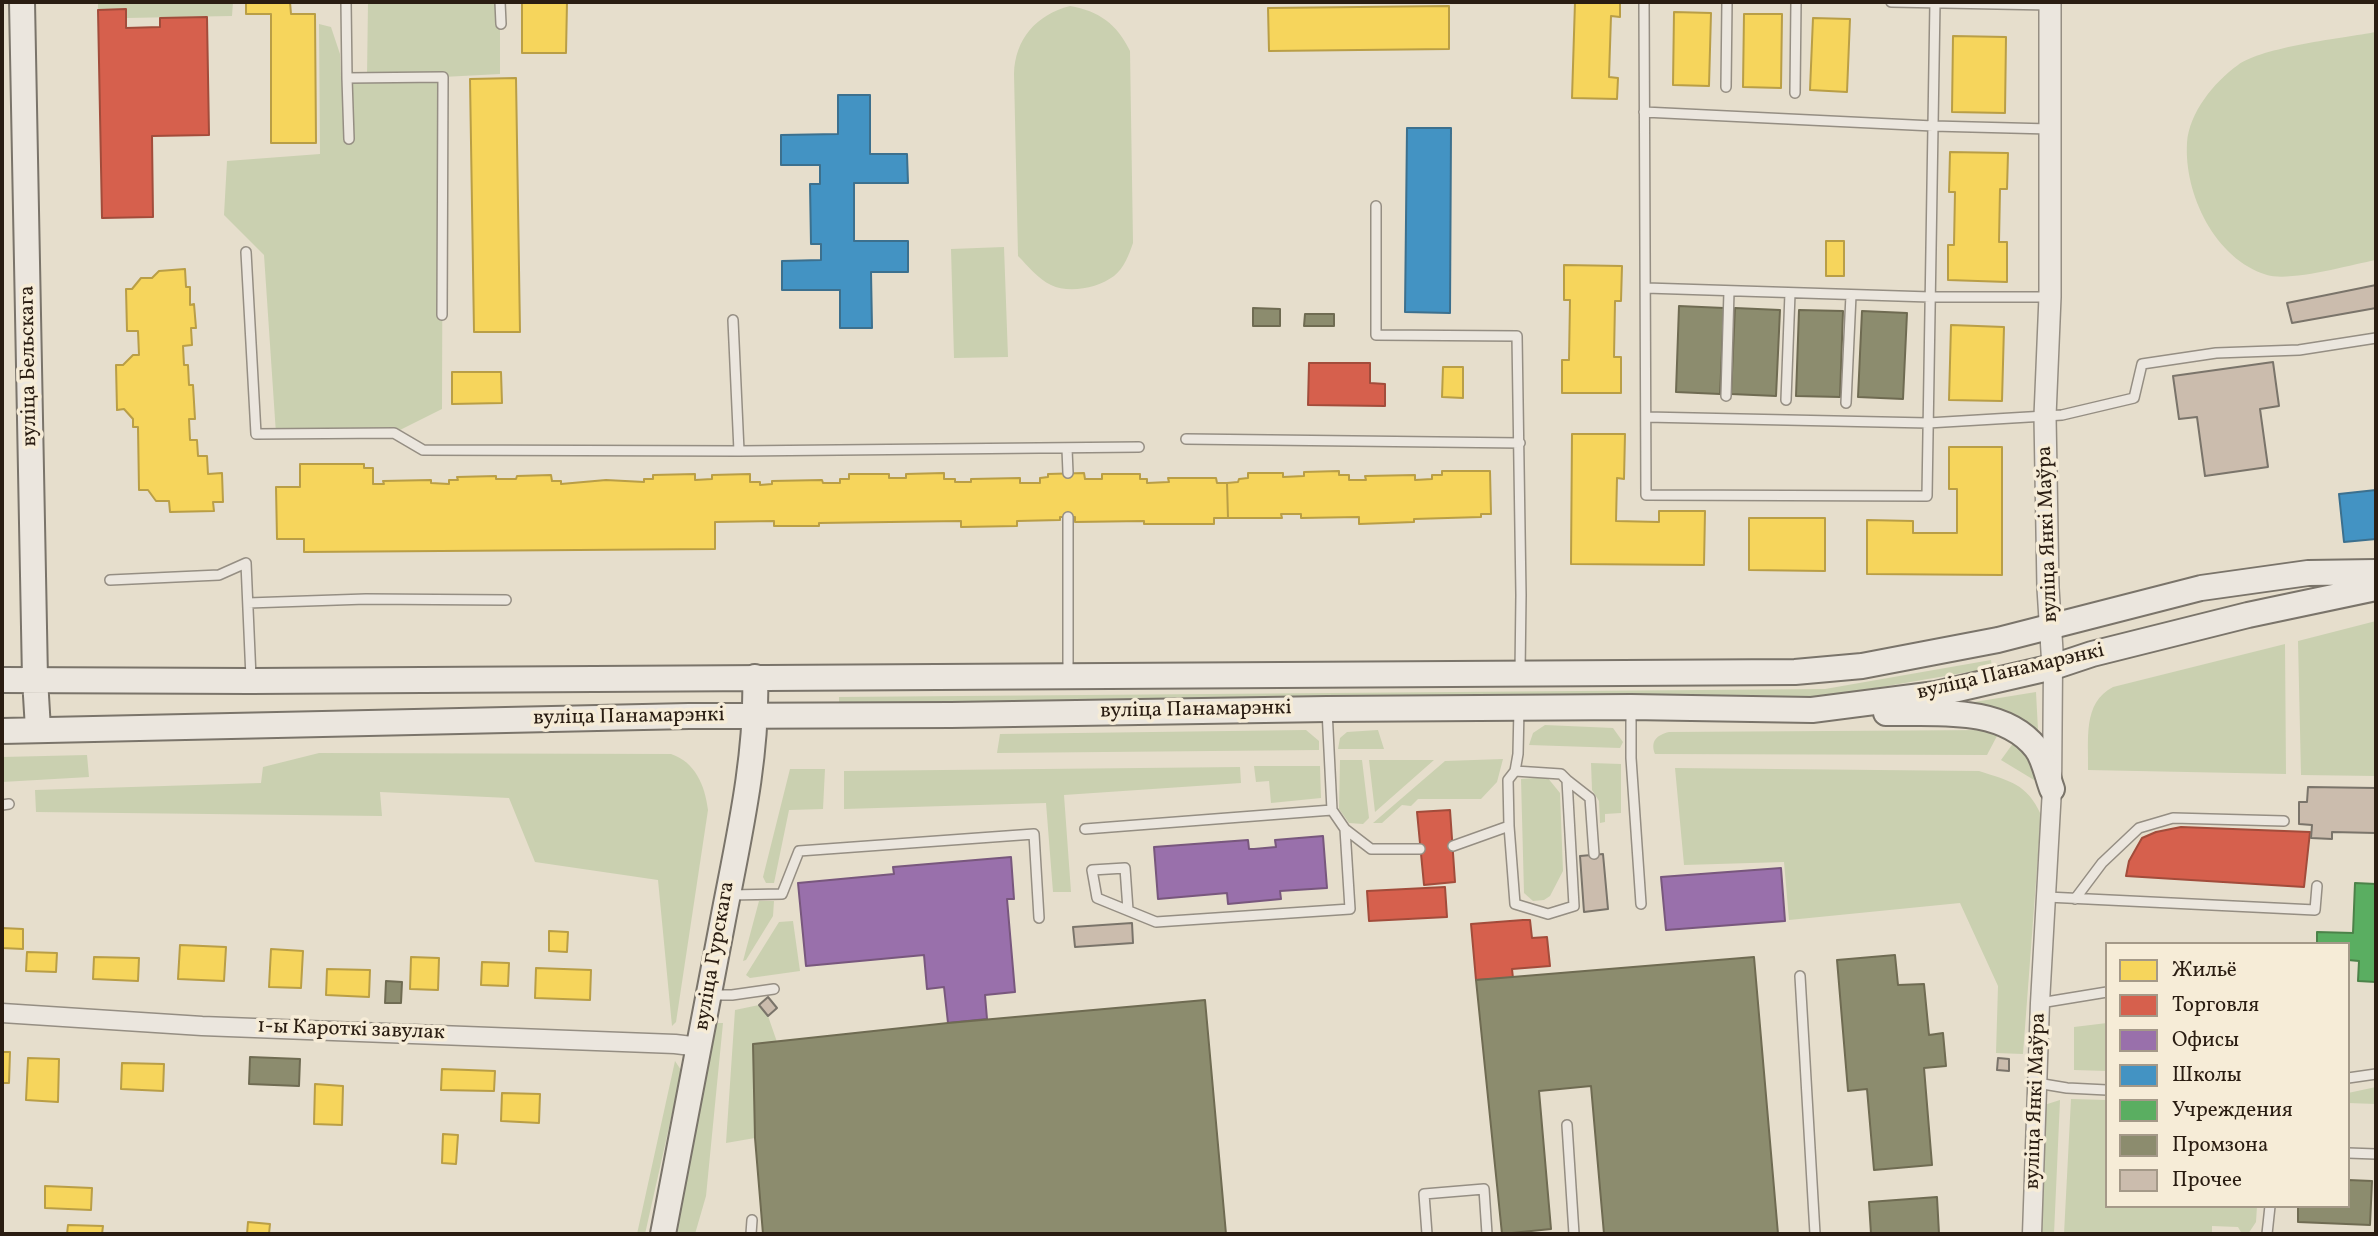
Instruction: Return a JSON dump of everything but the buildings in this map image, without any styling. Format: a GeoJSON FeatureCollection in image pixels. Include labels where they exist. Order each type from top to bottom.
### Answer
{"type":"FeatureCollection","features":[{"type":"Feature","properties":{"kind":"main road","name":"вуліца Бельскага"},"geometry":{"type":"LineString","coordinates":[[22,2],[38,729]]}},
{"type":"Feature","properties":{"kind":"main road","name":"вуліца Панамарэнкі"},"geometry":{"type":"LineString","coordinates":[[2,680],[102,682],[1828,671],[1997,640],[2201,588],[2308,573],[2376,572]]}},
{"type":"Feature","properties":{"kind":"main road","name":"вуліца Панамарэнкі"},"geometry":{"type":"LineString","coordinates":[[2,731],[581,718],[1327,709],[1631,707],[1811,710],[1936,694],[2053,667],[2092,654],[2235,618],[2376,588]]}},
{"type":"Feature","properties":{"kind":"main road","name":"вуліца Гурскага"},"geometry":{"type":"LineString","coordinates":[[663,1234],[728,895],[756,716],[755,677]]}},
{"type":"Feature","properties":{"kind":"main road"},"geometry":{"type":"LineString","coordinates":[[1811,710],[1979,716],[2008,725],[2038,749],[2052,789]]}},
{"type":"Feature","properties":{"kind":"street","name":"вуліца Янкі Маўра"},"geometry":{"type":"LineString","coordinates":[[2032,1234],[2040,1003],[2052,789],[2053,667],[2045,416],[2050,297],[2050,4]]}},
{"type":"Feature","properties":{"kind":"street","name":"1-ы Кароткі завулак"},"geometry":{"type":"LineString","coordinates":[[2,1013],[202,1026],[700,1047]]}},
{"type":"Feature","properties":{"kind":"lane"},"geometry":{"type":"LineString","coordinates":[[346,2],[349,139]]}},
{"type":"Feature","properties":{"kind":"lane"},"geometry":{"type":"LineString","coordinates":[[500,2],[501,24]]}},
{"type":"Feature","properties":{"kind":"lane"},"geometry":{"type":"LineString","coordinates":[[1644,2],[1646,495],[1927,495],[1935,2]]}},
{"type":"Feature","properties":{"kind":"lane"},"geometry":{"type":"LineString","coordinates":[[1726,87],[1727,2]]}},
{"type":"Feature","properties":{"kind":"lane"},"geometry":{"type":"LineString","coordinates":[[1795,93],[1796,2]]}},
{"type":"Feature","properties":{"kind":"lane"},"geometry":{"type":"LineString","coordinates":[[1891,2],[2050,4]]}},
{"type":"Feature","properties":{"kind":"lane"},"geometry":{"type":"LineString","coordinates":[[347,78],[443,77],[442,314]]}},
{"type":"Feature","properties":{"kind":"lane"},"geometry":{"type":"LineString","coordinates":[[1644,112],[2050,130]]}},
{"type":"Feature","properties":{"kind":"lane"},"geometry":{"type":"LineString","coordinates":[[1376,206],[1376,335],[1517,337],[1520,675]]}},
{"type":"Feature","properties":{"kind":"lane"},"geometry":{"type":"LineString","coordinates":[[246,252],[256,434],[394,433],[423,450],[739,451],[1139,447]]}},
{"type":"Feature","properties":{"kind":"lane"},"geometry":{"type":"LineString","coordinates":[[1646,288],[1930,297],[2050,297]]}},
{"type":"Feature","properties":{"kind":"lane"},"geometry":{"type":"LineString","coordinates":[[1726,396],[1729,291]]}},
{"type":"Feature","properties":{"kind":"lane"},"geometry":{"type":"LineString","coordinates":[[1786,400],[1790,293]]}},
{"type":"Feature","properties":{"kind":"lane"},"geometry":{"type":"LineString","coordinates":[[1846,403],[1851,295]]}},
{"type":"Feature","properties":{"kind":"lane"},"geometry":{"type":"LineString","coordinates":[[733,320],[739,451]]}},
{"type":"Feature","properties":{"kind":"lane"},"geometry":{"type":"LineString","coordinates":[[1646,417],[1928,423],[2062,415],[2134,398],[2142,364],[2216,352],[2299,350],[2376,338]]}},
{"type":"Feature","properties":{"kind":"lane"},"geometry":{"type":"LineString","coordinates":[[1185,439],[1520,443]]}},
{"type":"Feature","properties":{"kind":"lane"},"geometry":{"type":"LineString","coordinates":[[1067,449],[1068,473]]}},
{"type":"Feature","properties":{"kind":"lane"},"geometry":{"type":"LineString","coordinates":[[1068,517],[1069,677]]}},
{"type":"Feature","properties":{"kind":"lane"},"geometry":{"type":"LineString","coordinates":[[110,580],[219,575],[246,563],[251,681]]}},
{"type":"Feature","properties":{"kind":"lane"},"geometry":{"type":"LineString","coordinates":[[248,603],[366,599],[506,600]]}},
{"type":"Feature","properties":{"kind":"lane"},"geometry":{"type":"LineString","coordinates":[[1631,707],[1631,758],[1641,904]]}},
{"type":"Feature","properties":{"kind":"lane"},"geometry":{"type":"LineString","coordinates":[[1519,708],[1516,771],[1508,780],[1515,904],[1548,914],[1574,906],[1567,780]]}},
{"type":"Feature","properties":{"kind":"lane"},"geometry":{"type":"LineString","coordinates":[[1327,709],[1332,810],[1345,829],[1371,849],[1420,849]]}},
{"type":"Feature","properties":{"kind":"lane"},"geometry":{"type":"LineString","coordinates":[[1516,771],[1561,774],[1590,798],[1594,854]]}},
{"type":"Feature","properties":{"kind":"lane"},"geometry":{"type":"LineString","coordinates":[[1085,829],[1332,810]]}},
{"type":"Feature","properties":{"kind":"lane"},"geometry":{"type":"LineString","coordinates":[[2075,899],[2102,863],[2139,828],[2173,818],[2284,821]]}},
{"type":"Feature","properties":{"kind":"lane"},"geometry":{"type":"LineString","coordinates":[[1453,846],[1509,827]]}},
{"type":"Feature","properties":{"kind":"lane"},"geometry":{"type":"LineString","coordinates":[[1128,910],[1125,868],[1092,870],[1097,898],[1156,922],[1350,909],[1345,829]]}},
{"type":"Feature","properties":{"kind":"lane"},"geometry":{"type":"LineString","coordinates":[[728,895],[782,894],[799,851],[1034,834],[1039,918]]}},
{"type":"Feature","properties":{"kind":"lane"},"geometry":{"type":"LineString","coordinates":[[2047,897],[2315,910],[2317,886]]}},
{"type":"Feature","properties":{"kind":"lane"},"geometry":{"type":"LineString","coordinates":[[1800,976],[1815,1234]]}},
{"type":"Feature","properties":{"kind":"lane"},"geometry":{"type":"LineString","coordinates":[[709,995],[732,995],[774,989]]}},
{"type":"Feature","properties":{"kind":"lane"},"geometry":{"type":"LineString","coordinates":[[2040,1003],[2105,992]]}},
{"type":"Feature","properties":{"kind":"lane"},"geometry":{"type":"LineString","coordinates":[[2350,1078],[2376,1074]]}},
{"type":"Feature","properties":{"kind":"lane"},"geometry":{"type":"LineString","coordinates":[[2037,1083],[2105,1090]]}},
{"type":"Feature","properties":{"kind":"lane"},"geometry":{"type":"LineString","coordinates":[[1567,1125],[1574,1234]]}},
{"type":"Feature","properties":{"kind":"lane"},"geometry":{"type":"LineString","coordinates":[[2350,1153],[2376,1154]]}},
{"type":"Feature","properties":{"kind":"lane"},"geometry":{"type":"LineString","coordinates":[[1427,1234],[1424,1194],[1484,1189],[1487,1234]]}},
{"type":"Feature","properties":{"kind":"lane"},"geometry":{"type":"LineString","coordinates":[[2267,1234],[2270,1208]]}},
{"type":"Feature","properties":{"kind":"lane"},"geometry":{"type":"LineString","coordinates":[[751,1234],[752,1220]]}},
{"type":"Feature","properties":{"kind":"green space"},"geometry":{"type":"Polygon","coordinates":[[[98,2],[233,2],[232,16],[126,18],[125,9],[98,10],[98,2]]]}},
{"type":"Feature","properties":{"kind":"green space"},"geometry":{"type":"Polygon","coordinates":[[[368,2],[500,2],[500,74],[443,77],[442,409],[394,433],[276,434],[264,255],[224,215],[227,161],[320,154],[319,24],[331,27],[340,54],[341,77],[367,77],[368,2]]]}},
{"type":"Feature","properties":{"kind":"green space"},"geometry":{"type":"Polygon","coordinates":[[[1070,6],[1090,11],[1106,20],[1119,33],[1130,51],[1133,243],[1118,273],[1092,286],[1075,289],[1058,288],[1046,282],[1018,256],[1014,74],[1018,50],[1030,30],[1047,15],[1070,6]]]}},
{"type":"Feature","properties":{"kind":"green space"},"geometry":{"type":"Polygon","coordinates":[[[2376,32],[2376,260],[2320,272],[2277,277],[2249,267],[2232,255],[2218,240],[2197,203],[2187,163],[2187,143],[2192,121],[2204,99],[2220,80],[2249,59],[2284,48],[2376,32]]]}},
{"type":"Feature","properties":{"kind":"green space"},"geometry":{"type":"Polygon","coordinates":[[[1004,247],[1008,357],[954,358],[951,249],[1004,247]]]}},
{"type":"Feature","properties":{"kind":"green space"},"geometry":{"type":"Polygon","coordinates":[[[2376,621],[2376,776],[2301,775],[2298,641],[2376,621]]]}},
{"type":"Feature","properties":{"kind":"green space"},"geometry":{"type":"Polygon","coordinates":[[[2285,644],[2286,774],[2088,770],[2088,735],[2092,712],[2096,702],[2113,687],[2285,644]]]}},
{"type":"Feature","properties":{"kind":"green space"},"geometry":{"type":"Polygon","coordinates":[[[1991,660],[1992,668],[1823,697],[839,706],[839,697],[1825,689],[1991,660]]]}},
{"type":"Feature","properties":{"kind":"green space"},"geometry":{"type":"Polygon","coordinates":[[[2036,692],[2038,730],[2016,716],[1937,708],[2036,692]]]}},
{"type":"Feature","properties":{"kind":"green space"},"geometry":{"type":"Polygon","coordinates":[[[1545,725],[1613,728],[1623,742],[1620,748],[1529,745],[1533,733],[1545,725]]]}},
{"type":"Feature","properties":{"kind":"green space"},"geometry":{"type":"Polygon","coordinates":[[[1306,730],[1319,741],[1319,750],[997,753],[1000,734],[1306,730]]]}},
{"type":"Feature","properties":{"kind":"green space"},"geometry":{"type":"Polygon","coordinates":[[[1378,730],[1384,749],[1338,749],[1340,738],[1347,732],[1378,730]]]}},
{"type":"Feature","properties":{"kind":"green space"},"geometry":{"type":"Polygon","coordinates":[[[1988,730],[1997,736],[1987,755],[1655,754],[1653,746],[1658,737],[1669,732],[1988,730]]]}},
{"type":"Feature","properties":{"kind":"green space"},"geometry":{"type":"Polygon","coordinates":[[[2014,742],[2039,760],[2041,778],[2034,780],[2001,760],[2014,742]]]}},
{"type":"Feature","properties":{"kind":"green space"},"geometry":{"type":"Polygon","coordinates":[[[319,753],[671,754],[686,763],[701,783],[708,810],[676,1022],[672,1026],[658,880],[535,862],[509,798],[380,792],[382,816],[36,812],[35,790],[261,783],[263,767],[319,753]]]}},
{"type":"Feature","properties":{"kind":"green space"},"geometry":{"type":"Polygon","coordinates":[[[87,755],[89,777],[2,782],[2,757],[87,755]]]}},
{"type":"Feature","properties":{"kind":"green space"},"geometry":{"type":"Polygon","coordinates":[[[1503,759],[1497,782],[1481,799],[1418,799],[1411,806],[1402,805],[1382,823],[1373,823],[1445,761],[1503,759]]]}},
{"type":"Feature","properties":{"kind":"green space"},"geometry":{"type":"Polygon","coordinates":[[[1340,760],[1362,760],[1369,818],[1363,824],[1349,823],[1339,809],[1340,760]]]}},
{"type":"Feature","properties":{"kind":"green space"},"geometry":{"type":"Polygon","coordinates":[[[1369,760],[1434,760],[1375,812],[1369,760]]]}},
{"type":"Feature","properties":{"kind":"green space"},"geometry":{"type":"Polygon","coordinates":[[[1591,763],[1621,764],[1621,813],[1605,814],[1605,822],[1600,823],[1599,801],[1592,790],[1591,763]]]}},
{"type":"Feature","properties":{"kind":"green space"},"geometry":{"type":"Polygon","coordinates":[[[1254,766],[1320,766],[1321,798],[1271,803],[1269,781],[1256,782],[1254,766]]]}},
{"type":"Feature","properties":{"kind":"green space"},"geometry":{"type":"Polygon","coordinates":[[[1240,767],[1241,783],[1064,795],[1071,892],[1053,892],[1046,803],[844,809],[844,771],[1240,767]]]}},
{"type":"Feature","properties":{"kind":"green space"},"geometry":{"type":"Polygon","coordinates":[[[1675,768],[1979,771],[2008,781],[2023,790],[2036,804],[2041,815],[2023,1054],[1996,1053],[1998,986],[1960,903],[1789,920],[1784,862],[1684,865],[1675,768]]]}},
{"type":"Feature","properties":{"kind":"green space"},"geometry":{"type":"Polygon","coordinates":[[[790,769],[825,769],[823,809],[789,810],[774,883],[766,883],[763,877],[790,769]]]}},
{"type":"Feature","properties":{"kind":"green space"},"geometry":{"type":"Polygon","coordinates":[[[1547,777],[1560,793],[1563,871],[1550,896],[1544,900],[1533,901],[1524,893],[1521,779],[1547,777]]]}},
{"type":"Feature","properties":{"kind":"green space"},"geometry":{"type":"Polygon","coordinates":[[[759,901],[774,901],[773,916],[743,961],[759,901]]]}},
{"type":"Feature","properties":{"kind":"green space"},"geometry":{"type":"Polygon","coordinates":[[[793,921],[800,971],[750,978],[746,975],[779,922],[793,921]]]}},
{"type":"Feature","properties":{"kind":"green space"},"geometry":{"type":"Polygon","coordinates":[[[759,1005],[768,1016],[777,1042],[753,1045],[755,1138],[726,1143],[735,1010],[759,1005]]]}},
{"type":"Feature","properties":{"kind":"green space"},"geometry":{"type":"Polygon","coordinates":[[[718,1023],[723,1023],[706,1196],[695,1234],[672,1234],[710,1031],[718,1023]]]}},
{"type":"Feature","properties":{"kind":"green space"},"geometry":{"type":"Polygon","coordinates":[[[2105,1023],[2105,1071],[2074,1070],[2074,1027],[2105,1023]]]}},
{"type":"Feature","properties":{"kind":"green space"},"geometry":{"type":"Polygon","coordinates":[[[675,1061],[681,1070],[680,1078],[645,1234],[637,1234],[675,1061]]]}},
{"type":"Feature","properties":{"kind":"green space"},"geometry":{"type":"Polygon","coordinates":[[[2376,1087],[2376,1104],[2350,1103],[2350,1093],[2376,1087]]]}},
{"type":"Feature","properties":{"kind":"green space"},"geometry":{"type":"Polygon","coordinates":[[[2071,1099],[2105,1100],[2105,1208],[2257,1208],[2256,1222],[2248,1234],[2242,1234],[2238,1227],[2212,1226],[2212,1234],[2064,1234],[2071,1099]]]}},
{"type":"Feature","properties":{"kind":"green space"},"geometry":{"type":"Polygon","coordinates":[[[2060,1100],[2054,1234],[2040,1234],[2041,1106],[2060,1100]]]}}]}
